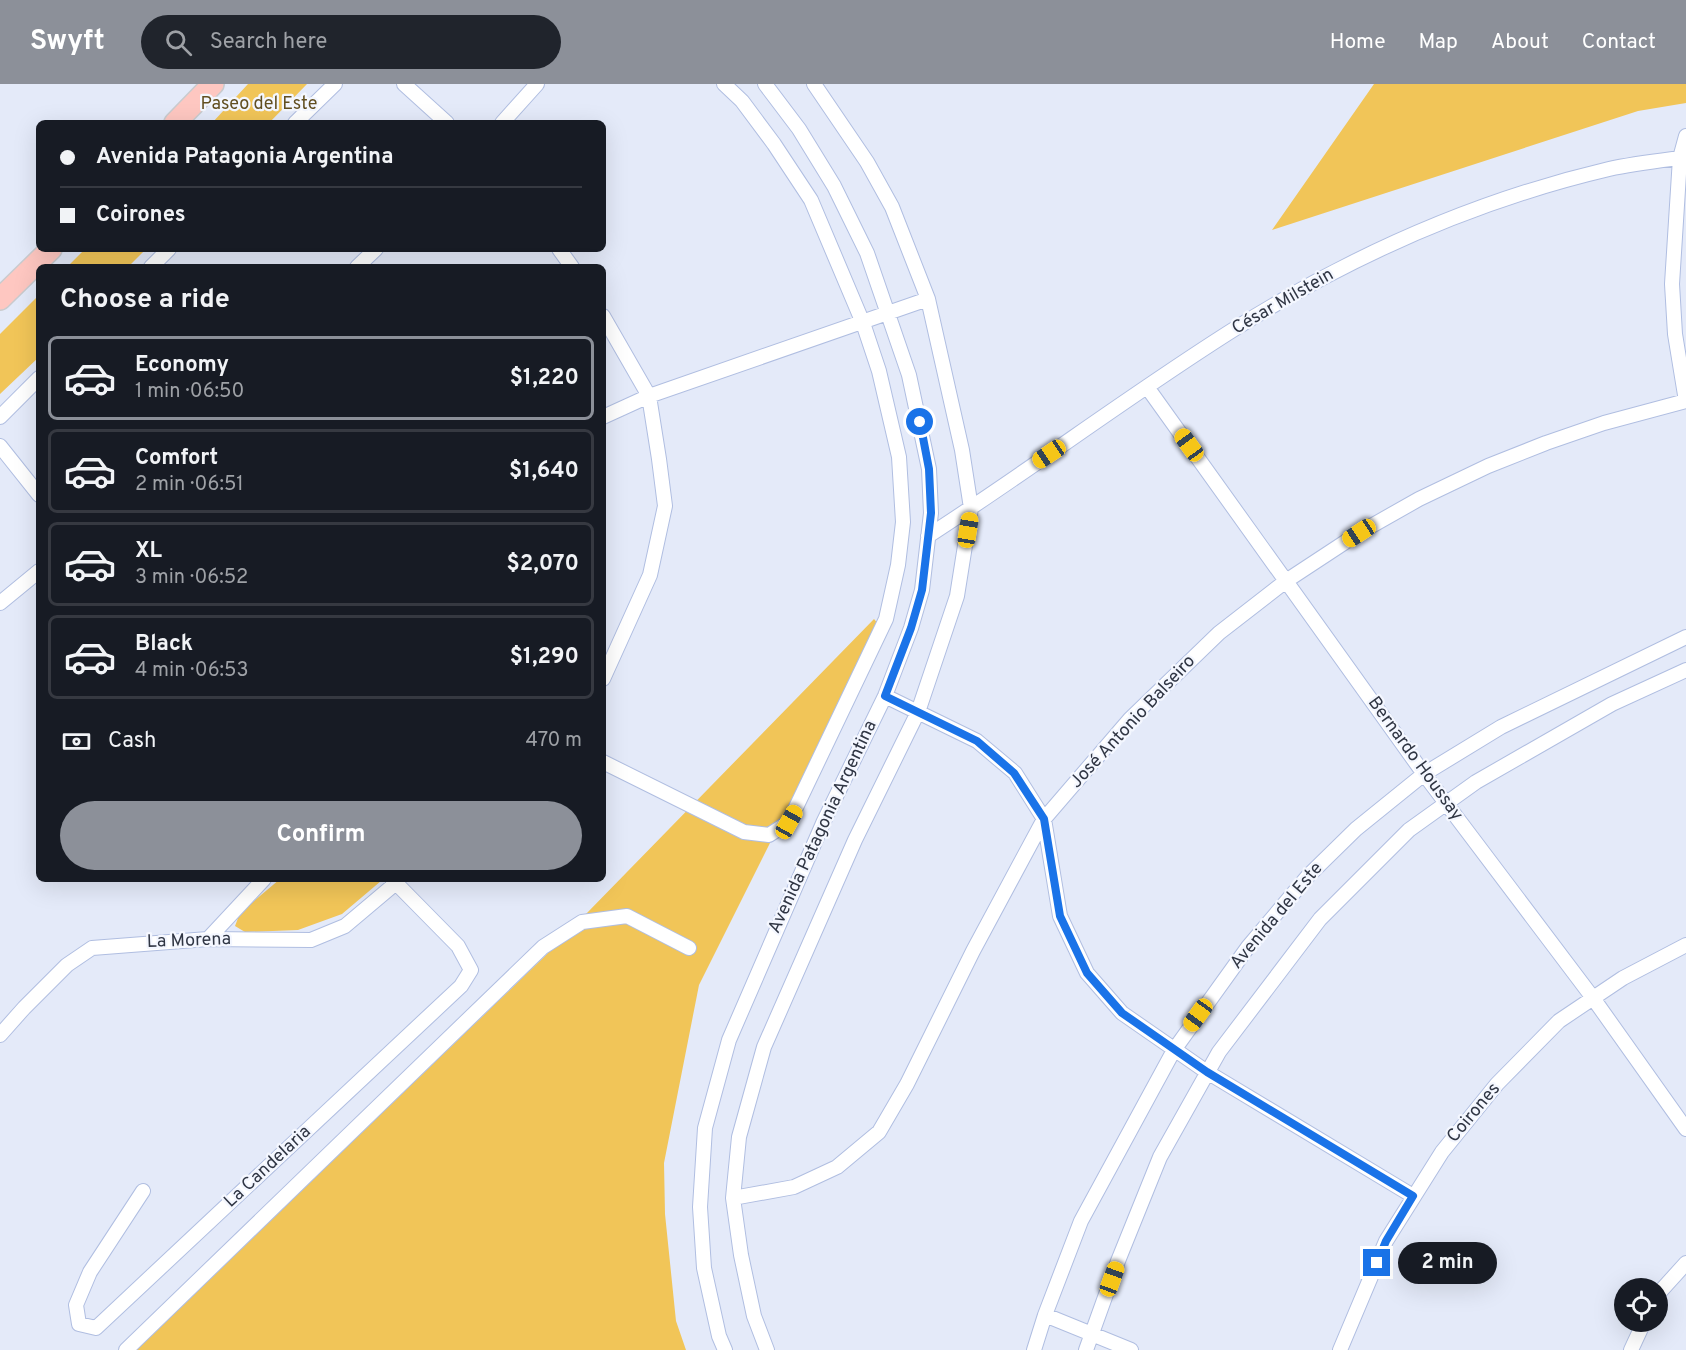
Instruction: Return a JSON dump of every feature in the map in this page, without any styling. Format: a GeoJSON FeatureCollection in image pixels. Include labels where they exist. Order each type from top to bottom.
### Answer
{"type":"FeatureCollection","features":[{"type":"Feature","properties":{"kind":"main road"},"geometry":{"type":"LineString","coordinates":[[178,120],[213,84]]}},
{"type":"Feature","properties":{"kind":"main road"},"geometry":{"type":"LineString","coordinates":[[0,299],[48,252]]}},
{"type":"Feature","properties":{"kind":"street"},"geometry":{"type":"LineString","coordinates":[[298,120],[334,84]]}},
{"type":"Feature","properties":{"kind":"street"},"geometry":{"type":"LineString","coordinates":[[404,84],[444,120]]}},
{"type":"Feature","properties":{"kind":"street"},"geometry":{"type":"LineString","coordinates":[[505,120],[537,84]]}},
{"type":"Feature","properties":{"kind":"street"},"geometry":{"type":"LineString","coordinates":[[606,763],[744,832],[769,835],[789,822],[886,619],[898,565],[903,522],[899,457],[879,371],[863,323],[811,200],[742,101],[724,84]]}},
{"type":"Feature","properties":{"kind":"street","name":"Avenida Patagonia Argentina"},"geometry":{"type":"LineString","coordinates":[[725,1350],[719,1336],[704,1268],[700,1207],[705,1128],[729,1040],[824,821],[885,696],[911,628],[922,590],[931,513],[929,469],[909,375],[867,253],[834,186],[799,129],[765,84]]}},
{"type":"Feature","properties":{"kind":"street","name":"Avenida Patagonia Argentina"},"geometry":{"type":"LineString","coordinates":[[767,1350],[754,1316],[741,1255],[733,1198],[739,1137],[764,1047],[855,840],[918,712],[957,596],[971,508],[962,450],[928,299],[892,207],[867,162],[814,84]]}},
{"type":"Feature","properties":{"kind":"street"},"geometry":{"type":"LineString","coordinates":[[1686,136],[1680,158],[1672,284],[1675,334],[1686,401]]}},
{"type":"Feature","properties":{"kind":"street","name":"César Milstein"},"geometry":{"type":"LineString","coordinates":[[928,536],[1237,327],[1332,273],[1410,236],[1475,209],[1547,185],[1611,169],[1680,158]]}},
{"type":"Feature","properties":{"kind":"street"},"geometry":{"type":"LineString","coordinates":[[154,264],[166,252]]}},
{"type":"Feature","properties":{"kind":"street"},"geometry":{"type":"LineString","coordinates":[[360,264],[373,252]]}},
{"type":"Feature","properties":{"kind":"street"},"geometry":{"type":"LineString","coordinates":[[606,416],[649,396],[928,299]]}},
{"type":"Feature","properties":{"kind":"street"},"geometry":{"type":"LineString","coordinates":[[606,321],[649,396],[665,506],[650,575],[606,672]]}},
{"type":"Feature","properties":{"kind":"street"},"geometry":{"type":"LineString","coordinates":[[0,417],[36,381]]}},
{"type":"Feature","properties":{"kind":"street","name":"Bernardo Houssay"},"geometry":{"type":"LineString","coordinates":[[1147,387],[1424,774],[1593,998],[1686,1129]]}},
{"type":"Feature","properties":{"kind":"street","name":"José Antonio Balseiro"},"geometry":{"type":"LineString","coordinates":[[733,1198],[794,1187],[837,1167],[879,1132],[907,1084],[973,951],[1044,819],[1130,719],[1219,633],[1286,581],[1359,533],[1419,499],[1488,466],[1604,423],[1686,401]]}},
{"type":"Feature","properties":{"kind":"street"},"geometry":{"type":"LineString","coordinates":[[0,446],[36,491]]}},
{"type":"Feature","properties":{"kind":"street"},"geometry":{"type":"LineString","coordinates":[[0,603],[36,573]]}},
{"type":"Feature","properties":{"kind":"street","name":"Avenida del Este"},"geometry":{"type":"LineString","coordinates":[[1035,1350],[1045,1315],[1081,1221],[1174,1050],[1248,947],[1308,876],[1356,829],[1424,774],[1501,727],[1686,637]]}},
{"type":"Feature","properties":{"kind":"street","name":"Avenida del Este"},"geometry":{"type":"LineString","coordinates":[[1086,1350],[1118,1261],[1160,1157],[1220,1052],[1320,919],[1409,830],[1476,782],[1612,704],[1686,670]]}},
{"type":"Feature","properties":{"kind":"street"},"geometry":{"type":"LineString","coordinates":[[885,696],[977,741],[1014,773],[1044,819],[1060,916],[1087,973],[1122,1013],[1207,1072],[1413,1196]]}},
{"type":"Feature","properties":{"kind":"street"},"geometry":{"type":"LineString","coordinates":[[208,939],[261,882]]}},
{"type":"Feature","properties":{"kind":"street","name":"La Morena"},"geometry":{"type":"LineString","coordinates":[[0,1035],[67,965],[92,948],[208,939],[311,940],[345,926],[393,882]]}},
{"type":"Feature","properties":{"kind":"street","name":"La Candelaria"},"geometry":{"type":"LineString","coordinates":[[143,1191],[90,1272],[76,1305],[79,1324],[96,1328],[461,986],[471,970],[458,946],[395,882]]}},
{"type":"Feature","properties":{"kind":"street"},"geometry":{"type":"LineString","coordinates":[[126,1350],[543,947],[582,922],[627,916],[689,948]]}},
{"type":"Feature","properties":{"kind":"street","name":"Coirones"},"geometry":{"type":"LineString","coordinates":[[1340,1350],[1386,1241],[1442,1152],[1497,1084],[1559,1020],[1623,978],[1686,945]]}},
{"type":"Feature","properties":{"kind":"street"},"geometry":{"type":"LineString","coordinates":[[1668,1283],[1686,1263]]}},
{"type":"Feature","properties":{"kind":"street"},"geometry":{"type":"LineString","coordinates":[[1045,1315],[1131,1350]]}},
{"type":"Feature","properties":{"kind":"street"},"geometry":{"type":"LineString","coordinates":[[1631,1350],[1639,1332]]}},
{"type":"Feature","properties":{"kind":"green space","name":"Paseo del Este"},"geometry":{"type":"Polygon","coordinates":[[[248,84],[307,84],[272,120],[215,120],[248,84]]]}},
{"type":"Feature","properties":{"kind":"green space"},"geometry":{"type":"Polygon","coordinates":[[[1374,84],[1686,84],[1686,103],[1638,111],[1272,230],[1374,84]]]}},
{"type":"Feature","properties":{"kind":"green space"},"geometry":{"type":"Polygon","coordinates":[[[82,252],[143,252],[131,264],[70,264],[82,252]]]}},
{"type":"Feature","properties":{"kind":"green space"},"geometry":{"type":"Polygon","coordinates":[[[36,298],[36,360],[0,394],[0,334],[36,298]]]}},
{"type":"Feature","properties":{"kind":"green space"},"geometry":{"type":"Polygon","coordinates":[[[874,619],[879,625],[699,985],[664,1163],[665,1214],[676,1321],[686,1350],[136,1350],[545,956],[874,619]]]}},
{"type":"Feature","properties":{"kind":"green space"},"geometry":{"type":"Polygon","coordinates":[[[276,882],[380,882],[342,914],[298,930],[245,932],[235,926],[240,913],[276,882]]]}},
{"type":"Feature","properties":{"kind":"route"},"geometry":{"type":"LineString","coordinates":[[920,422],[929,469],[931,513],[922,590],[911,628],[885,696],[977,741],[1014,773],[1044,819],[1060,916],[1087,973],[1122,1013],[1207,1072],[1413,1196],[1386,1241],[1377,1263]]}}]}
